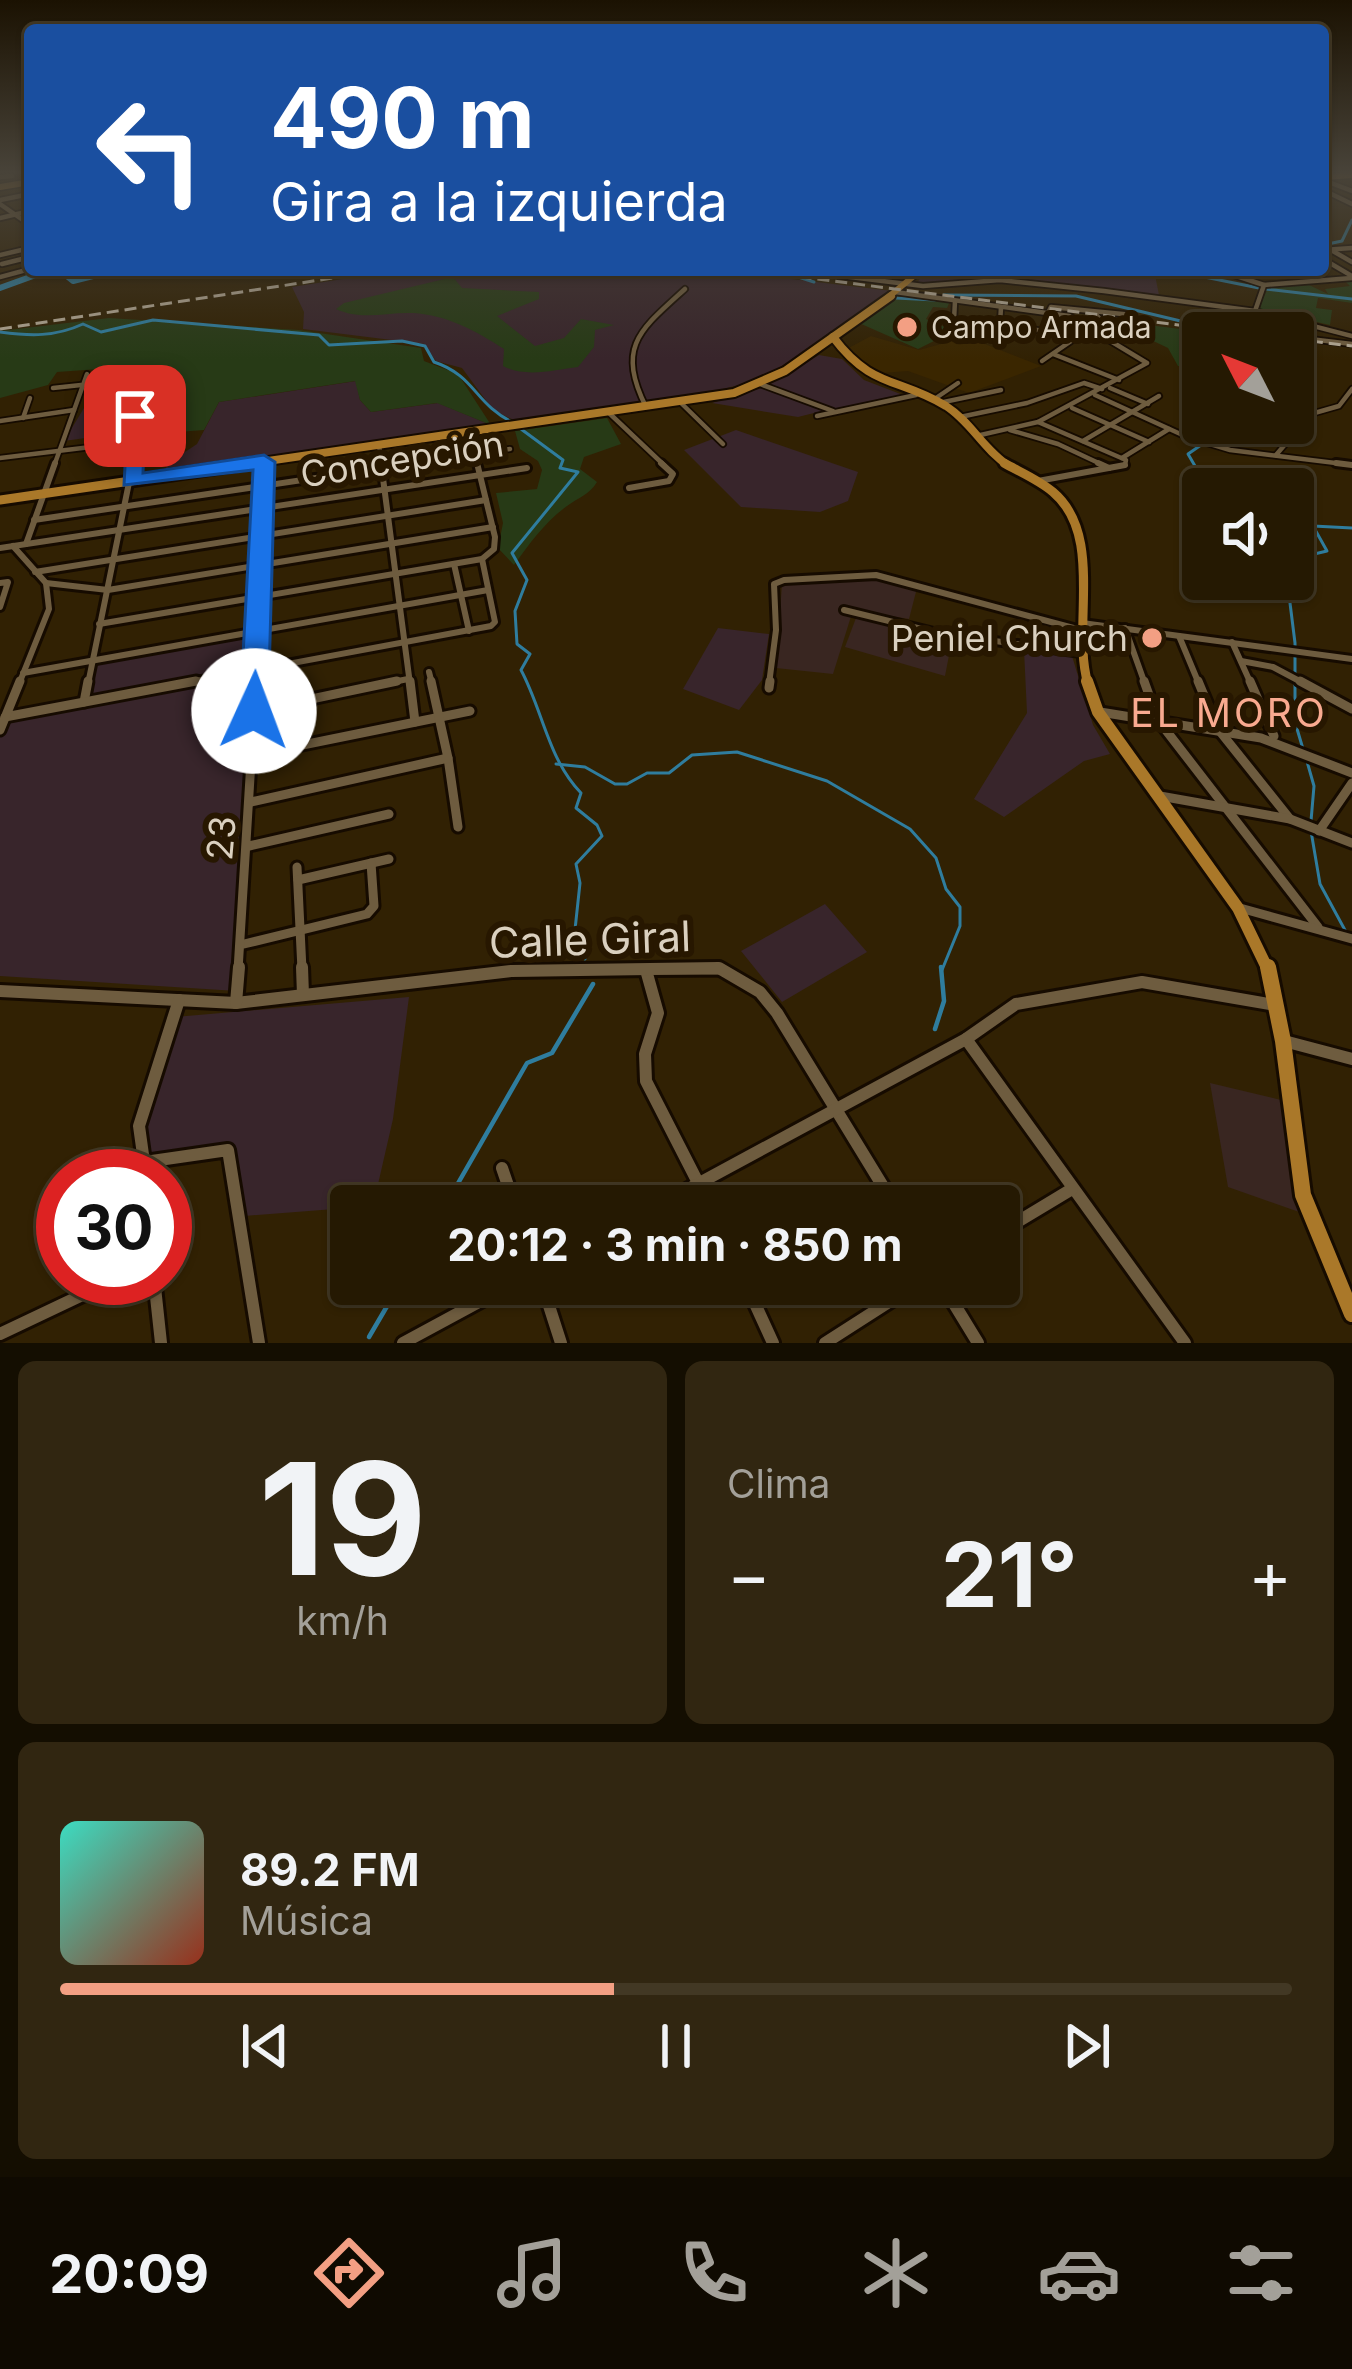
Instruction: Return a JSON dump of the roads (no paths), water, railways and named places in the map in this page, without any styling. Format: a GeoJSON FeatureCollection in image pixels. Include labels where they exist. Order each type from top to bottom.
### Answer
{"type":"FeatureCollection","features":[{"type":"Feature","properties":{"kind":"main road"},"geometry":{"type":"LineString","coordinates":[[0,500],[680,402],[760,384],[915,276]]}},
{"type":"Feature","properties":{"kind":"main road"},"geometry":{"type":"LineString","coordinates":[[833,337],[860,372],[936,402],[960,417],[998,460],[1036,482],[1070,513],[1081,551],[1081,653],[1098,712],[1238,908],[1266,959],[1283,1041],[1303,1195],[1352,1314]]}},
{"type":"Feature","properties":{"kind":"street"},"geometry":{"type":"LineString","coordinates":[[1352,239],[1348,244],[1352,248]]}},
{"type":"Feature","properties":{"kind":"street"},"geometry":{"type":"LineString","coordinates":[[1,263],[13,274]]}},
{"type":"Feature","properties":{"kind":"street"},"geometry":{"type":"LineString","coordinates":[[0,277],[24,271]]}},
{"type":"Feature","properties":{"kind":"street"},"geometry":{"type":"LineString","coordinates":[[839,276],[907,285],[1000,280],[1178,300],[1255,310],[1352,340]]}},
{"type":"Feature","properties":{"kind":"street"},"geometry":{"type":"LineString","coordinates":[[1235,276],[1264,285],[1352,277]]}},
{"type":"Feature","properties":{"kind":"street"},"geometry":{"type":"LineString","coordinates":[[1300,276],[1308,281]]}},
{"type":"Feature","properties":{"kind":"street"},"geometry":{"type":"LineString","coordinates":[[1326,276],[1331,279]]}},
{"type":"Feature","properties":{"kind":"street"},"geometry":{"type":"LineString","coordinates":[[1255,310],[1264,285]]}},
{"type":"Feature","properties":{"kind":"street"},"geometry":{"type":"LineString","coordinates":[[646,406],[627,368],[627,355],[637,336],[685,289]]}},
{"type":"Feature","properties":{"kind":"street"},"geometry":{"type":"LineString","coordinates":[[896,292],[1069,316],[1147,363],[1038,422],[976,436]]}},
{"type":"Feature","properties":{"kind":"street"},"geometry":{"type":"LineString","coordinates":[[1175,313],[1178,300]]}},
{"type":"Feature","properties":{"kind":"street"},"geometry":{"type":"LineString","coordinates":[[956,301],[954,320],[1079,335]]}},
{"type":"Feature","properties":{"kind":"street"},"geometry":{"type":"LineString","coordinates":[[1200,312],[1202,303]]}},
{"type":"Feature","properties":{"kind":"street"},"geometry":{"type":"LineString","coordinates":[[999,342],[1001,307]]}},
{"type":"Feature","properties":{"kind":"street"},"geometry":{"type":"LineString","coordinates":[[1048,313],[1051,307],[1105,309],[1133,316]]}},
{"type":"Feature","properties":{"kind":"street"},"geometry":{"type":"LineString","coordinates":[[1042,361],[1103,323],[1093,311]]}},
{"type":"Feature","properties":{"kind":"street"},"geometry":{"type":"LineString","coordinates":[[1314,338],[1352,340]]}},
{"type":"Feature","properties":{"kind":"street"},"geometry":{"type":"LineString","coordinates":[[1053,355],[1120,381]]}},
{"type":"Feature","properties":{"kind":"street"},"geometry":{"type":"LineString","coordinates":[[26,544],[87,374]]}},
{"type":"Feature","properties":{"kind":"street"},"geometry":{"type":"LineString","coordinates":[[936,402],[958,383]]}},
{"type":"Feature","properties":{"kind":"street"},"geometry":{"type":"LineString","coordinates":[[960,417],[1036,400],[1084,383],[1148,404]]}},
{"type":"Feature","properties":{"kind":"street"},"geometry":{"type":"LineString","coordinates":[[760,384],[835,412]]}},
{"type":"Feature","properties":{"kind":"street"},"geometry":{"type":"LineString","coordinates":[[53,388],[82,385]]}},
{"type":"Feature","properties":{"kind":"street"},"geometry":{"type":"LineString","coordinates":[[936,402],[1001,390]]}},
{"type":"Feature","properties":{"kind":"street"},"geometry":{"type":"LineString","coordinates":[[1314,413],[1339,406],[1350,392]]}},
{"type":"Feature","properties":{"kind":"street"},"geometry":{"type":"LineString","coordinates":[[1056,393],[1149,442]]}},
{"type":"Feature","properties":{"kind":"street"},"geometry":{"type":"LineString","coordinates":[[1094,394],[1187,437],[1231,450],[1352,465]]}},
{"type":"Feature","properties":{"kind":"street"},"geometry":{"type":"LineString","coordinates":[[817,416],[916,395]]}},
{"type":"Feature","properties":{"kind":"street"},"geometry":{"type":"LineString","coordinates":[[1077,453],[1110,425],[1160,396]]}},
{"type":"Feature","properties":{"kind":"street"},"geometry":{"type":"LineString","coordinates":[[23,418],[30,398]]}},
{"type":"Feature","properties":{"kind":"street"},"geometry":{"type":"LineString","coordinates":[[84,702],[132,481],[137,405],[160,400]]}},
{"type":"Feature","properties":{"kind":"street"},"geometry":{"type":"LineString","coordinates":[[1036,400],[1058,413]]}},
{"type":"Feature","properties":{"kind":"street"},"geometry":{"type":"LineString","coordinates":[[680,402],[723,444]]}},
{"type":"Feature","properties":{"kind":"street"},"geometry":{"type":"LineString","coordinates":[[0,421],[74,410]]}},
{"type":"Feature","properties":{"kind":"street"},"geometry":{"type":"LineString","coordinates":[[608,412],[674,474],[669,481],[629,488]]}},
{"type":"Feature","properties":{"kind":"street"},"geometry":{"type":"LineString","coordinates":[[1038,422],[1123,462]]}},
{"type":"Feature","properties":{"kind":"street"},"geometry":{"type":"LineString","coordinates":[[1009,429],[1109,468]]}},
{"type":"Feature","properties":{"kind":"street"},"geometry":{"type":"LineString","coordinates":[[1036,482],[1109,468],[1169,429]]}},
{"type":"Feature","properties":{"kind":"street"},"geometry":{"type":"LineString","coordinates":[[5,717],[490,626],[495,622],[486,557],[493,527],[469,432]]}},
{"type":"Feature","properties":{"kind":"street"},"geometry":{"type":"LineString","coordinates":[[0,458],[132,442]]}},
{"type":"Feature","properties":{"kind":"street"},"geometry":{"type":"LineString","coordinates":[[1276,455],[1285,444]]}},
{"type":"Feature","properties":{"kind":"street"},"geometry":{"type":"LineString","coordinates":[[379,446],[415,722]]}},
{"type":"Feature","properties":{"kind":"street"},"geometry":{"type":"LineString","coordinates":[[34,520],[510,449]]}},
{"type":"Feature","properties":{"kind":"street","name":"23"},"geometry":{"type":"LineString","coordinates":[[236,1003],[244,944],[264,462]]}},
{"type":"Feature","properties":{"kind":"street","name":"Concepción"},"geometry":{"type":"LineString","coordinates":[[0,548],[527,468]]}},
{"type":"Feature","properties":{"kind":"street"},"geometry":{"type":"LineString","coordinates":[[35,572],[486,500]]}},
{"type":"Feature","properties":{"kind":"street"},"geometry":{"type":"LineString","coordinates":[[46,583],[108,590],[493,527]]}},
{"type":"Feature","properties":{"kind":"street"},"geometry":{"type":"LineString","coordinates":[[0,730],[49,609],[46,583],[13,546]]}},
{"type":"Feature","properties":{"kind":"street"},"geometry":{"type":"LineString","coordinates":[[99,624],[486,557]]}},
{"type":"Feature","properties":{"kind":"street"},"geometry":{"type":"LineString","coordinates":[[454,564],[469,631]]}},
{"type":"Feature","properties":{"kind":"street"},"geometry":{"type":"LineString","coordinates":[[769,688],[776,630],[774,584],[876,575],[1081,627],[1125,628],[1352,659]]}},
{"type":"Feature","properties":{"kind":"street"},"geometry":{"type":"LineString","coordinates":[[0,607],[4,583]]}},
{"type":"Feature","properties":{"kind":"street"},"geometry":{"type":"LineString","coordinates":[[22,673],[488,590]]}},
{"type":"Feature","properties":{"kind":"street"},"geometry":{"type":"LineString","coordinates":[[844,610],[938,634],[1081,653]]}},
{"type":"Feature","properties":{"kind":"street"},"geometry":{"type":"LineString","coordinates":[[1125,628],[1158,720],[1318,927]]}},
{"type":"Feature","properties":{"kind":"street"},"geometry":{"type":"LineString","coordinates":[[1178,635],[1218,729],[1290,819]]}},
{"type":"Feature","properties":{"kind":"street"},"geometry":{"type":"LineString","coordinates":[[1232,642],[1275,737]]}},
{"type":"Feature","properties":{"kind":"street"},"geometry":{"type":"LineString","coordinates":[[1240,662],[1273,668],[1352,709]]}},
{"type":"Feature","properties":{"kind":"street"},"geometry":{"type":"LineString","coordinates":[[429,672],[445,759],[453,768],[458,826]]}},
{"type":"Feature","properties":{"kind":"street"},"geometry":{"type":"LineString","coordinates":[[254,711],[408,679]]}},
{"type":"Feature","properties":{"kind":"street"},"geometry":{"type":"LineString","coordinates":[[0,700],[12,698]]}},
{"type":"Feature","properties":{"kind":"street"},"geometry":{"type":"LineString","coordinates":[[253,755],[470,711]]}},
{"type":"Feature","properties":{"kind":"street"},"geometry":{"type":"LineString","coordinates":[[1098,712],[1275,737],[1352,773]]}},
{"type":"Feature","properties":{"kind":"street"},"geometry":{"type":"LineString","coordinates":[[251,802],[445,759]]}},
{"type":"Feature","properties":{"kind":"street"},"geometry":{"type":"LineString","coordinates":[[1319,831],[1352,782]]}},
{"type":"Feature","properties":{"kind":"street"},"geometry":{"type":"LineString","coordinates":[[1153,794],[1290,819],[1352,843]]}},
{"type":"Feature","properties":{"kind":"street"},"geometry":{"type":"LineString","coordinates":[[249,846],[389,814]]}},
{"type":"Feature","properties":{"kind":"street"},"geometry":{"type":"LineString","coordinates":[[303,995],[298,874],[389,859]]}},
{"type":"Feature","properties":{"kind":"street"},"geometry":{"type":"LineString","coordinates":[[244,944],[368,914],[374,906],[371,863]]}},
{"type":"Feature","properties":{"kind":"street"},"geometry":{"type":"LineString","coordinates":[[1238,908],[1352,939]]}},
{"type":"Feature","properties":{"kind":"street","name":"Calle Giral"},"geometry":{"type":"LineString","coordinates":[[0,991],[236,1003],[511,971],[719,968],[760,992],[777,1013],[883,1185]]}},
{"type":"Feature","properties":{"kind":"street"},"geometry":{"type":"LineString","coordinates":[[646,970],[658,1013],[645,1054],[646,1081],[699,1184],[966,1039],[1016,1004],[1142,982],[1277,1005]]}},
{"type":"Feature","properties":{"kind":"street"},"geometry":{"type":"LineString","coordinates":[[143,1149],[140,1126],[179,1000]]}},
{"type":"Feature","properties":{"kind":"street"},"geometry":{"type":"LineString","coordinates":[[966,1039],[1185,1343]]}},
{"type":"Feature","properties":{"kind":"street"},"geometry":{"type":"LineString","coordinates":[[1283,1041],[1352,1059]]}},
{"type":"Feature","properties":{"kind":"street"},"geometry":{"type":"LineString","coordinates":[[192,1158],[228,1150],[259,1343]]}},
{"type":"Feature","properties":{"kind":"street"},"geometry":{"type":"LineString","coordinates":[[502,1168],[508,1185]]}},
{"type":"Feature","properties":{"kind":"street"},"geometry":{"type":"LineString","coordinates":[[1020,1221],[1072,1189]]}},
{"type":"Feature","properties":{"kind":"street"},"geometry":{"type":"LineString","coordinates":[[0,1334],[61,1305]]}},
{"type":"Feature","properties":{"kind":"street"},"geometry":{"type":"LineString","coordinates":[[157,1305],[161,1343]]}},
{"type":"Feature","properties":{"kind":"street"},"geometry":{"type":"LineString","coordinates":[[403,1343],[473,1305]]}},
{"type":"Feature","properties":{"kind":"street"},"geometry":{"type":"LineString","coordinates":[[549,1305],[561,1343]]}},
{"type":"Feature","properties":{"kind":"street"},"geometry":{"type":"LineString","coordinates":[[756,1305],[773,1343]]}},
{"type":"Feature","properties":{"kind":"street"},"geometry":{"type":"LineString","coordinates":[[825,1343],[884,1305]]}},
{"type":"Feature","properties":{"kind":"street"},"geometry":{"type":"LineString","coordinates":[[954,1305],[977,1343]]}},
{"type":"Feature","properties":{"kind":"waterway"},"geometry":{"type":"LineString","coordinates":[[1329,244],[1342,241],[1345,234]]}},
{"type":"Feature","properties":{"kind":"waterway"},"geometry":{"type":"LineString","coordinates":[[0,288],[33,276]]}},
{"type":"Feature","properties":{"kind":"waterway"},"geometry":{"type":"LineString","coordinates":[[67,276],[73,281],[93,276]]}},
{"type":"Feature","properties":{"kind":"waterway"},"geometry":{"type":"LineString","coordinates":[[795,276],[814,282]]}},
{"type":"Feature","properties":{"kind":"waterway"},"geometry":{"type":"LineString","coordinates":[[1200,276],[1259,288]]}},
{"type":"Feature","properties":{"kind":"waterway"},"geometry":{"type":"LineString","coordinates":[[1266,289],[1352,299]]}},
{"type":"Feature","properties":{"kind":"waterway"},"geometry":{"type":"LineString","coordinates":[[944,295],[1076,296],[1182,321]]}},
{"type":"Feature","properties":{"kind":"waterway"},"geometry":{"type":"LineString","coordinates":[[896,298],[935,300]]}},
{"type":"Feature","properties":{"kind":"waterway"},"geometry":{"type":"LineString","coordinates":[[0,332],[42,334],[83,324],[101,332],[153,320],[319,335],[329,345],[402,341],[425,346],[434,362],[459,375],[514,423]]}},
{"type":"Feature","properties":{"kind":"waterway"},"geometry":{"type":"LineString","coordinates":[[521,429],[563,460],[560,468],[578,472],[512,553],[527,580],[515,611],[517,644],[530,654],[521,670],[561,765]]}},
{"type":"Feature","properties":{"kind":"waterway"},"geometry":{"type":"LineString","coordinates":[[1198,468],[1188,454],[1203,444]]}},
{"type":"Feature","properties":{"kind":"waterway"},"geometry":{"type":"LineString","coordinates":[[1314,526],[1352,528]]}},
{"type":"Feature","properties":{"kind":"waterway"},"geometry":{"type":"LineString","coordinates":[[1314,528],[1327,551],[1314,554]]}},
{"type":"Feature","properties":{"kind":"waterway"},"geometry":{"type":"LineString","coordinates":[[1290,600],[1295,722],[1303,749]]}},
{"type":"Feature","properties":{"kind":"waterway"},"geometry":{"type":"LineString","coordinates":[[561,765],[585,767],[615,784],[627,784],[647,773],[669,773],[692,755],[737,752],[827,781],[910,829],[936,858],[946,889],[960,907],[960,926],[942,970]]}},
{"type":"Feature","properties":{"kind":"waterway"},"geometry":{"type":"LineString","coordinates":[[1306,758],[1314,786],[1311,821]]}},
{"type":"Feature","properties":{"kind":"waterway"},"geometry":{"type":"LineString","coordinates":[[556,764],[561,765]]}},
{"type":"Feature","properties":{"kind":"waterway"},"geometry":{"type":"LineString","coordinates":[[561,765],[581,793],[576,808],[597,825],[602,836],[576,864],[580,883],[574,939],[584,949],[585,959]]}},
{"type":"Feature","properties":{"kind":"waterway"},"geometry":{"type":"LineString","coordinates":[[1311,831],[1320,884],[1346,932]]}},
{"type":"Feature","properties":{"kind":"waterway"},"geometry":{"type":"LineString","coordinates":[[935,1029],[944,1001],[941,967]]}},
{"type":"Feature","properties":{"kind":"waterway"},"geometry":{"type":"LineString","coordinates":[[457,1185],[527,1063],[552,1053],[593,984]]}},
{"type":"Feature","properties":{"kind":"waterway"},"geometry":{"type":"LineString","coordinates":[[369,1337],[388,1305]]}},
{"type":"Feature","properties":{"kind":"railway"},"geometry":{"type":"LineString","coordinates":[[0,329],[346,276]]}},
{"type":"Feature","properties":{"kind":"railway"},"geometry":{"type":"LineString","coordinates":[[793,276],[1182,325]]}},
{"type":"Feature","properties":{"kind":"railway"},"geometry":{"type":"LineString","coordinates":[[1314,341],[1352,346]]}},
{"type":"Feature","properties":{"kind":"place","name":"Campo Armada"},"geometry":{"type":"Point","coordinates":[907,327]}},
{"type":"Feature","properties":{"kind":"place","name":"Peniel Church"},"geometry":{"type":"Point","coordinates":[1152,638]}},
{"type":"Feature","properties":{"kind":"district","name":"EL MORO"},"geometry":{"type":"Point","coordinates":[1229,712]}}]}
